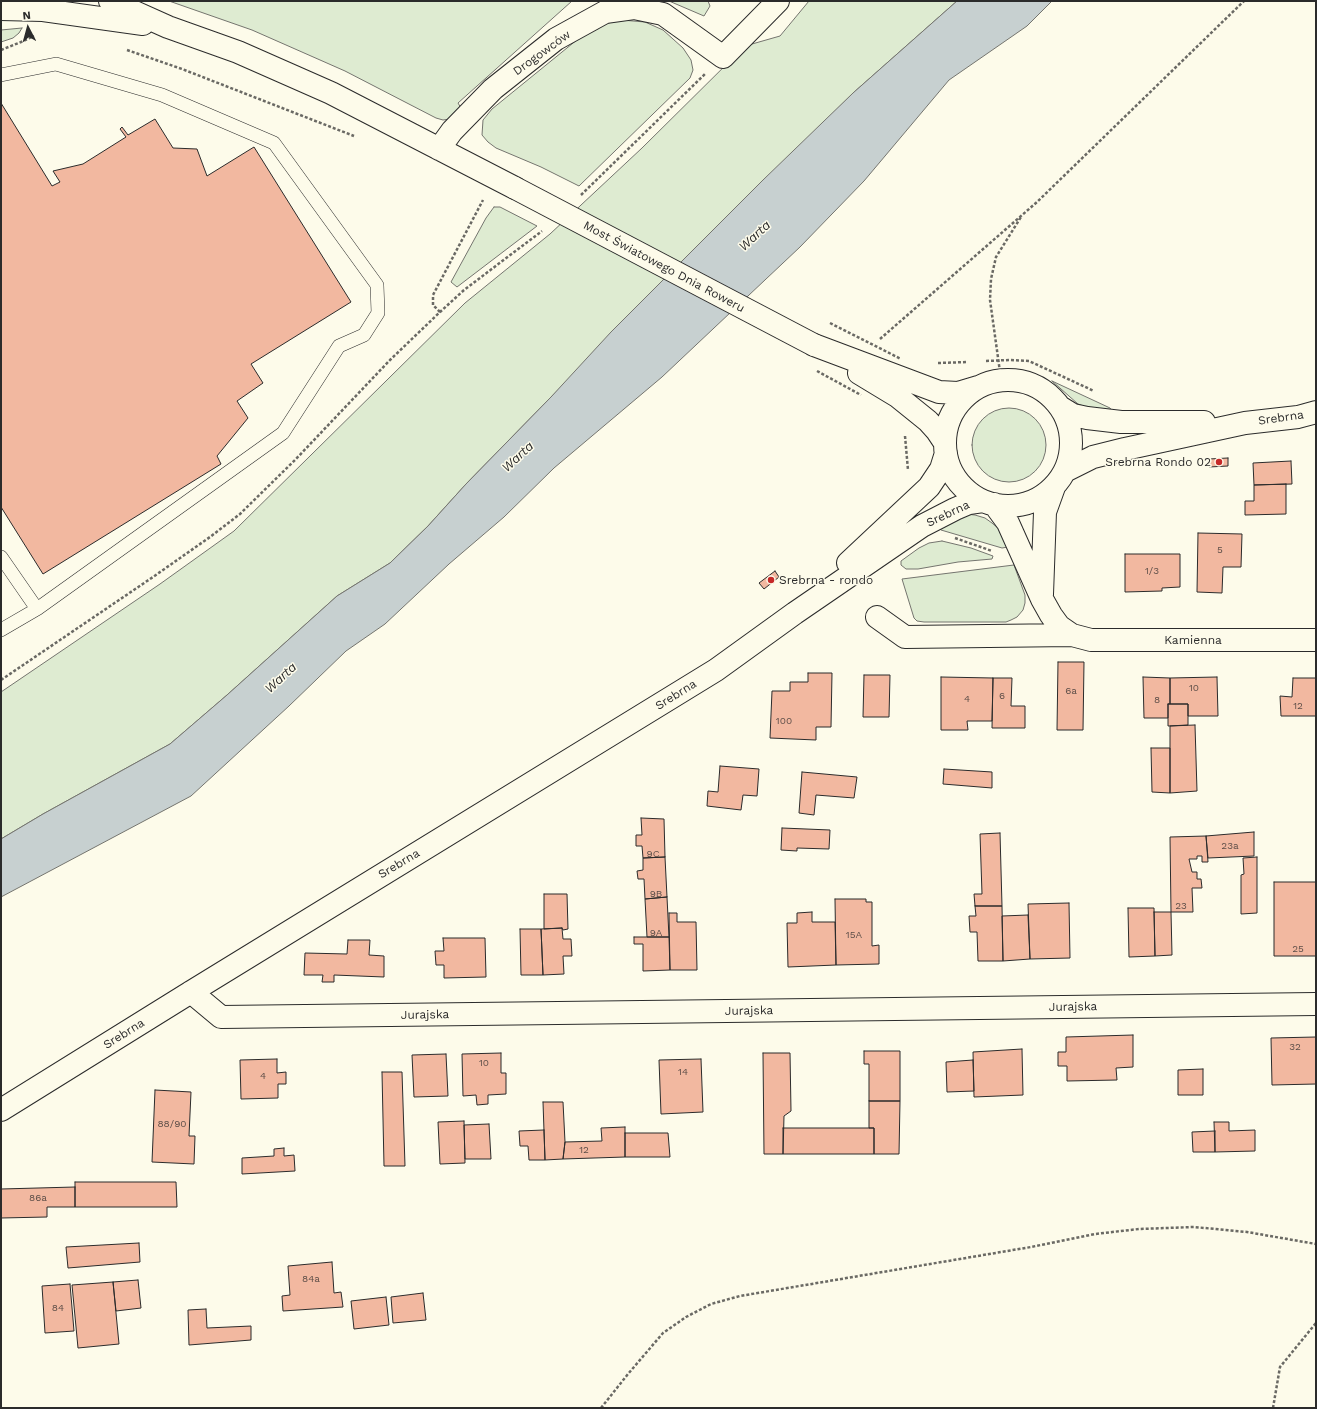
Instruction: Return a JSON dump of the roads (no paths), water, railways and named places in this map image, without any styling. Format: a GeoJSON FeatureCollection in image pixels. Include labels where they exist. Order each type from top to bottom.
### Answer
{"type":"FeatureCollection","features":[{"type":"Feature","properties":{"kind":"street"},"geometry":{"type":"LineString","coordinates":[[110,1],[168,27]]}},
{"type":"Feature","properties":{"kind":"street","name":"Drogowców"},"geometry":{"type":"LineString","coordinates":[[439,149],[452,131],[493,89],[556,39],[605,12],[634,8],[663,14],[723,57],[778,1]]}},
{"type":"Feature","properties":{"kind":"street"},"geometry":{"type":"LineString","coordinates":[[1,9],[43,10],[168,27]]}},
{"type":"Feature","properties":{"kind":"street","name":"Most Światowego Dnia Roweru"},"geometry":{"type":"LineString","coordinates":[[168,27],[238,52],[331,93],[814,345]]}},
{"type":"Feature","properties":{"kind":"street"},"geometry":{"type":"LineString","coordinates":[[814,345],[939,392],[958,393],[979,387]]}},
{"type":"Feature","properties":{"kind":"street"},"geometry":{"type":"LineString","coordinates":[[814,345],[897,396],[928,421],[946,448],[953,473],[965,490],[989,503],[1015,506],[1036,500],[1059,479]]}},
{"type":"Feature","properties":{"kind":"street"},"geometry":{"type":"LineString","coordinates":[[946,448],[949,420],[961,401],[1000,370],[1044,391],[1060,407],[1070,427],[1071,450],[1045,512],[1042,599]]}},
{"type":"Feature","properties":{"kind":"street","name":"Srebrna"},"geometry":{"type":"LineString","coordinates":[[1060,407],[1073,415],[1121,422],[1245,423]]}},
{"type":"Feature","properties":{"kind":"street","name":"Srebrna"},"geometry":{"type":"LineString","coordinates":[[1059,479],[1093,457],[1245,423],[1298,417],[1316,412]]}},
{"type":"Feature","properties":{"kind":"street","name":"Srebrna"},"geometry":{"type":"LineString","coordinates":[[795,613],[929,487],[940,469],[946,448]]}},
{"type":"Feature","properties":{"kind":"street","name":"Srebrna"},"geometry":{"type":"LineString","coordinates":[[1,1110],[716,670],[795,613],[922,526],[955,508],[969,503],[989,503]]}},
{"type":"Feature","properties":{"kind":"street","name":"Kamienna"},"geometry":{"type":"LineString","coordinates":[[989,503],[1008,523],[1042,599],[1051,615],[1059,626],[1072,635]]}},
{"type":"Feature","properties":{"kind":"street","name":"Kamienna"},"geometry":{"type":"LineString","coordinates":[[876,617],[905,637],[1072,635],[1091,640],[1316,640]]}},
{"type":"Feature","properties":{"kind":"street","name":"Jurajska"},"geometry":{"type":"LineString","coordinates":[[191,992],[221,1017],[1316,1004]]}},
{"type":"Feature","properties":{"kind":"lane"},"geometry":{"type":"LineString","coordinates":[[1,75],[56,64],[162,95],[274,143],[378,285],[378,313],[364,335],[340,346],[283,433],[37,609],[1,630]]}},
{"type":"Feature","properties":{"kind":"lane"},"geometry":{"type":"LineString","coordinates":[[1,557],[37,609]]}},
{"type":"Feature","properties":{"kind":"water","name":"Warta"},"geometry":{"type":"Polygon","coordinates":[[[957,1],[1052,1],[1027,26],[949,80],[864,181],[800,247],[662,377],[554,468],[504,517],[449,564],[385,624],[346,651],[289,706],[191,796],[1,897],[1,839],[43,814],[170,744],[337,596],[390,563],[428,526],[611,332],[763,180],[853,93],[957,1]]]}},
{"type":"Feature","properties":{"kind":"place","name":"Srebrna Rondo 02"},"geometry":{"type":"Point","coordinates":[1219,462]}},
{"type":"Feature","properties":{"kind":"place","name":"Srebrna - rondo"},"geometry":{"type":"Point","coordinates":[771,580]}}]}
